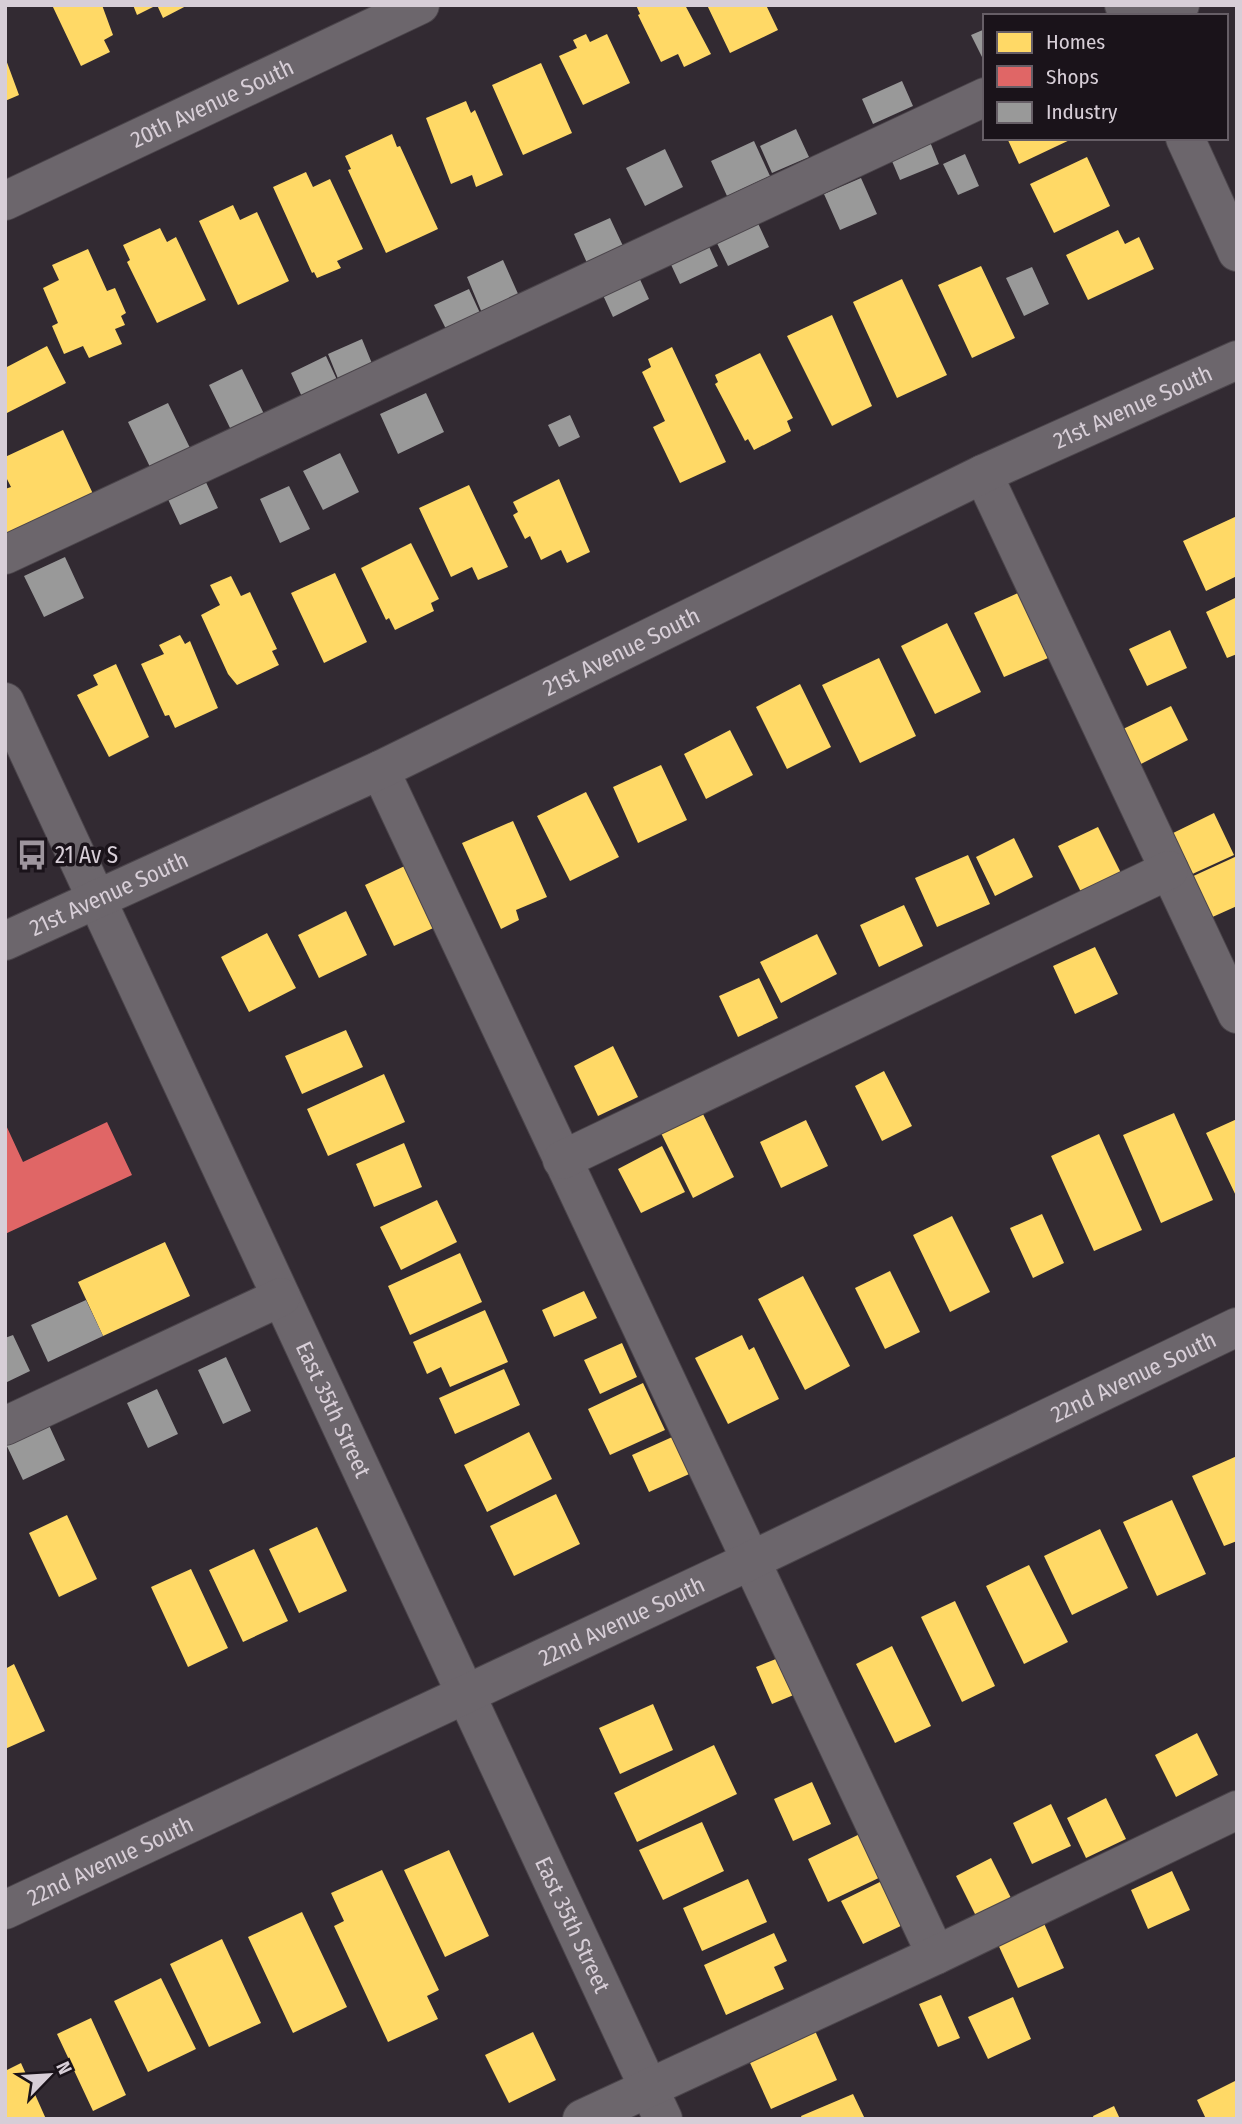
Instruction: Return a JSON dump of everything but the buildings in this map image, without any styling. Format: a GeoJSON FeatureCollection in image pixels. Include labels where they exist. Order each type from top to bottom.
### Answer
{"type":"FeatureCollection","features":[{"type":"Feature","properties":{"kind":"street","name":"20th Avenue South"},"geometry":{"type":"LineString","coordinates":[[5,201],[420,5]]}},
{"type":"Feature","properties":{"kind":"street"},"geometry":{"type":"LineString","coordinates":[[1161,14],[1180,5]]}},
{"type":"Feature","properties":{"kind":"street"},"geometry":{"type":"LineString","coordinates":[[5,555],[983,97]]}},
{"type":"Feature","properties":{"kind":"street"},"geometry":{"type":"LineString","coordinates":[[1186,140],[1237,252]]}},
{"type":"Feature","properties":{"kind":"street","name":"21st Avenue South"},"geometry":{"type":"LineString","coordinates":[[5,941],[380,770],[983,474],[1237,360]]}},
{"type":"Feature","properties":{"kind":"street"},"geometry":{"type":"LineString","coordinates":[[983,474],[1237,1014]]}},
{"type":"Feature","properties":{"kind":"street","name":"East 35th Street"},"geometry":{"type":"LineString","coordinates":[[5,702],[655,2103]]}},
{"type":"Feature","properties":{"kind":"street"},"geometry":{"type":"LineString","coordinates":[[380,770],[936,1955]]}},
{"type":"Feature","properties":{"kind":"street"},"geometry":{"type":"LineString","coordinates":[[562,1160],[1169,870]]}},
{"type":"Feature","properties":{"kind":"street"},"geometry":{"type":"LineString","coordinates":[[5,1426],[281,1297]]}},
{"type":"Feature","properties":{"kind":"street","name":"22nd Avenue South"},"geometry":{"type":"LineString","coordinates":[[5,1910],[750,1561],[1237,1327]]}},
{"type":"Feature","properties":{"kind":"street"},"geometry":{"type":"LineString","coordinates":[[582,2119],[655,2103],[936,1955],[1237,1810]]}},
{"type":"Feature","properties":{"kind":"place","name":"21 Av S"},"geometry":{"type":"Point","coordinates":[32,855]}}]}
